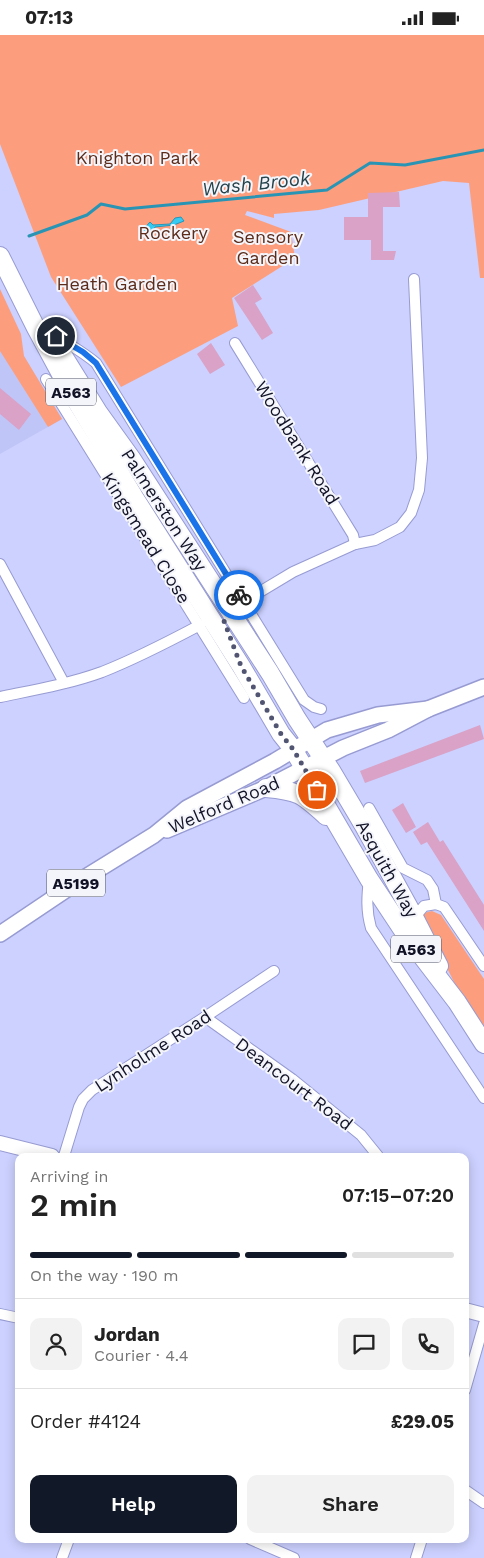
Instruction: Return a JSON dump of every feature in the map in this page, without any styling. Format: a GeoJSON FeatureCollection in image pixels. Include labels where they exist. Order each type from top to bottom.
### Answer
{"type":"FeatureCollection","features":[{"type":"Feature","properties":{"kind":"highway","name":"Palmerston Way"},"geometry":{"type":"LineString","coordinates":[[0,256],[69,389],[134,497],[241,666],[281,734],[293,749]]}},
{"type":"Feature","properties":{"kind":"highway","name":"Palmerston Way"},"geometry":{"type":"LineString","coordinates":[[14,283],[98,412],[236,606],[270,673],[310,739]]}},
{"type":"Feature","properties":{"kind":"highway"},"geometry":{"type":"LineString","coordinates":[[236,606],[225,615],[224,621],[241,666]]}},
{"type":"Feature","properties":{"kind":"highway","name":"Asquith Way"},"geometry":{"type":"LineString","coordinates":[[310,739],[364,826],[457,1002]]}},
{"type":"Feature","properties":{"kind":"highway","name":"Asquith Way"},"geometry":{"type":"LineString","coordinates":[[293,749],[369,879],[416,949],[457,1002],[484,1044]]}},
{"type":"Feature","properties":{"kind":"highway","name":"A563"},"geometry":{"type":"LineString","coordinates":[[266,788],[287,790],[306,797],[336,824]]}},
{"type":"Feature","properties":{"kind":"main road","name":"Welford Road"},"geometry":{"type":"LineString","coordinates":[[154,835],[266,788],[343,748],[388,730],[428,709],[484,687]]}},
{"type":"Feature","properties":{"kind":"main road","name":"Welford Road"},"geometry":{"type":"LineString","coordinates":[[0,934],[73,885],[154,835],[187,808],[275,761],[327,730],[378,715],[428,709]]}},
{"type":"Feature","properties":{"kind":"street"},"geometry":{"type":"LineString","coordinates":[[236,606],[293,572],[355,544],[375,540],[400,527],[411,513],[420,490],[422,459],[414,279]]}},
{"type":"Feature","properties":{"kind":"street"},"geometry":{"type":"LineString","coordinates":[[45,328],[83,352],[96,363],[236,606],[304,700],[314,707],[321,709]]}},
{"type":"Feature","properties":{"kind":"street","name":"Woodbank Road"},"geometry":{"type":"LineString","coordinates":[[235,343],[353,535],[355,544]]}},
{"type":"Feature","properties":{"kind":"street","name":"Kingsmead Close"},"geometry":{"type":"LineString","coordinates":[[46,379],[244,698]]}},
{"type":"Feature","properties":{"kind":"street"},"geometry":{"type":"LineString","coordinates":[[0,563],[64,683]]}},
{"type":"Feature","properties":{"kind":"street"},"geometry":{"type":"LineString","coordinates":[[0,697],[64,683],[101,672],[162,645],[200,625]]}},
{"type":"Feature","properties":{"kind":"street"},"geometry":{"type":"LineString","coordinates":[[369,808],[403,868],[427,880],[433,889],[436,904]]}},
{"type":"Feature","properties":{"kind":"street"},"geometry":{"type":"LineString","coordinates":[[369,879],[367,915],[371,928],[484,1098]]}},
{"type":"Feature","properties":{"kind":"street"},"geometry":{"type":"LineString","coordinates":[[414,918],[424,906],[436,904],[444,907],[484,966]]}},
{"type":"Feature","properties":{"kind":"street","name":"Lynholme Road"},"geometry":{"type":"LineString","coordinates":[[65,1153],[79,1107],[92,1090],[274,971]]}},
{"type":"Feature","properties":{"kind":"street","name":"Deancourt Road"},"geometry":{"type":"LineString","coordinates":[[205,1017],[299,1086],[361,1135],[376,1153]]}},
{"type":"Feature","properties":{"kind":"street"},"geometry":{"type":"LineString","coordinates":[[0,1143],[40,1153]]}},
{"type":"Feature","properties":{"kind":"street"},"geometry":{"type":"LineString","coordinates":[[469,1311],[484,1315]]}},
{"type":"Feature","properties":{"kind":"street"},"geometry":{"type":"LineString","coordinates":[[0,1314],[15,1317]]}},
{"type":"Feature","properties":{"kind":"street"},"geometry":{"type":"LineString","coordinates":[[469,1376],[484,1324]]}},
{"type":"Feature","properties":{"kind":"street"},"geometry":{"type":"LineString","coordinates":[[469,1493],[484,1503]]}},
{"type":"Feature","properties":{"kind":"street"},"geometry":{"type":"LineString","coordinates":[[62,1558],[67,1543]]}},
{"type":"Feature","properties":{"kind":"street"},"geometry":{"type":"LineString","coordinates":[[259,1543],[294,1558]]}},
{"type":"Feature","properties":{"kind":"street"},"geometry":{"type":"LineString","coordinates":[[416,1558],[421,1543]]}},
{"type":"Feature","properties":{"kind":"shaded area"},"geometry":{"type":"Polygon","coordinates":[[[181,217],[184,221],[174,225],[155,227],[152,233],[145,237],[141,232],[150,222],[153,225],[170,224],[175,218],[181,217]]]}},
{"type":"Feature","properties":{"kind":"shaded area"},"geometry":{"type":"Polygon","coordinates":[[[0,309],[17,345],[62,419],[0,454],[0,309]]]}},
{"type":"Feature","properties":{"kind":"green space","name":"Knighton Park"},"geometry":{"type":"Polygon","coordinates":[[[0,35],[484,35],[484,278],[480,278],[469,183],[443,181],[319,210],[274,214],[274,218],[247,211],[245,215],[291,232],[295,258],[232,298],[238,326],[121,387],[51,277],[0,144],[0,35]]]}},
{"type":"Feature","properties":{"kind":"green space"},"geometry":{"type":"Polygon","coordinates":[[[0,289],[21,334],[24,356],[62,419],[48,427],[0,351],[0,289]]]}},
{"type":"Feature","properties":{"kind":"green space"},"geometry":{"type":"Polygon","coordinates":[[[432,911],[441,915],[484,979],[484,1029],[463,1000],[423,920],[424,913],[432,911]]]}},
{"type":"Feature","properties":{"kind":"building"},"geometry":{"type":"Polygon","coordinates":[[[399,192],[400,207],[383,207],[383,251],[396,251],[394,260],[371,260],[371,240],[344,240],[344,217],[368,217],[368,193],[399,192]]]}},
{"type":"Feature","properties":{"kind":"building"},"geometry":{"type":"Polygon","coordinates":[[[253,285],[262,299],[255,303],[273,333],[262,340],[234,298],[253,285]]]}},
{"type":"Feature","properties":{"kind":"building"},"geometry":{"type":"Polygon","coordinates":[[[211,343],[225,365],[210,374],[197,354],[211,343]]]}},
{"type":"Feature","properties":{"kind":"building"},"geometry":{"type":"Polygon","coordinates":[[[0,388],[31,414],[19,430],[0,414],[0,388]]]}},
{"type":"Feature","properties":{"kind":"building"},"geometry":{"type":"Polygon","coordinates":[[[480,725],[484,739],[365,783],[360,771],[480,725]]]}},
{"type":"Feature","properties":{"kind":"building"},"geometry":{"type":"Polygon","coordinates":[[[403,803],[416,827],[406,833],[392,810],[403,803]]]}},
{"type":"Feature","properties":{"kind":"building"},"geometry":{"type":"Polygon","coordinates":[[[428,822],[440,842],[443,840],[484,905],[484,931],[427,842],[421,845],[413,832],[428,822]]]}},
{"type":"Feature","properties":{"kind":"waterway","name":"Wash Brook"},"geometry":{"type":"LineString","coordinates":[[29,236],[87,215],[101,204],[125,209],[327,190],[370,163],[405,165],[484,150]]}},
{"type":"Feature","properties":{"kind":"way so far"},"geometry":{"type":"LineString","coordinates":[[239,595],[243,601],[225,615],[224,621],[241,666],[317,790]]}},
{"type":"Feature","properties":{"kind":"route"},"geometry":{"type":"LineString","coordinates":[[56,336],[83,352],[96,363],[239,595]]}},
{"type":"Feature","properties":{"kind":"park label","name":"Rockery"},"geometry":{"type":"Point","coordinates":[173,233]}},
{"type":"Feature","properties":{"kind":"park label","name":"Sensory Garden"},"geometry":{"type":"Point","coordinates":[268,247]}},
{"type":"Feature","properties":{"kind":"park label","name":"Heath Garden"},"geometry":{"type":"Point","coordinates":[117,284]}}]}
